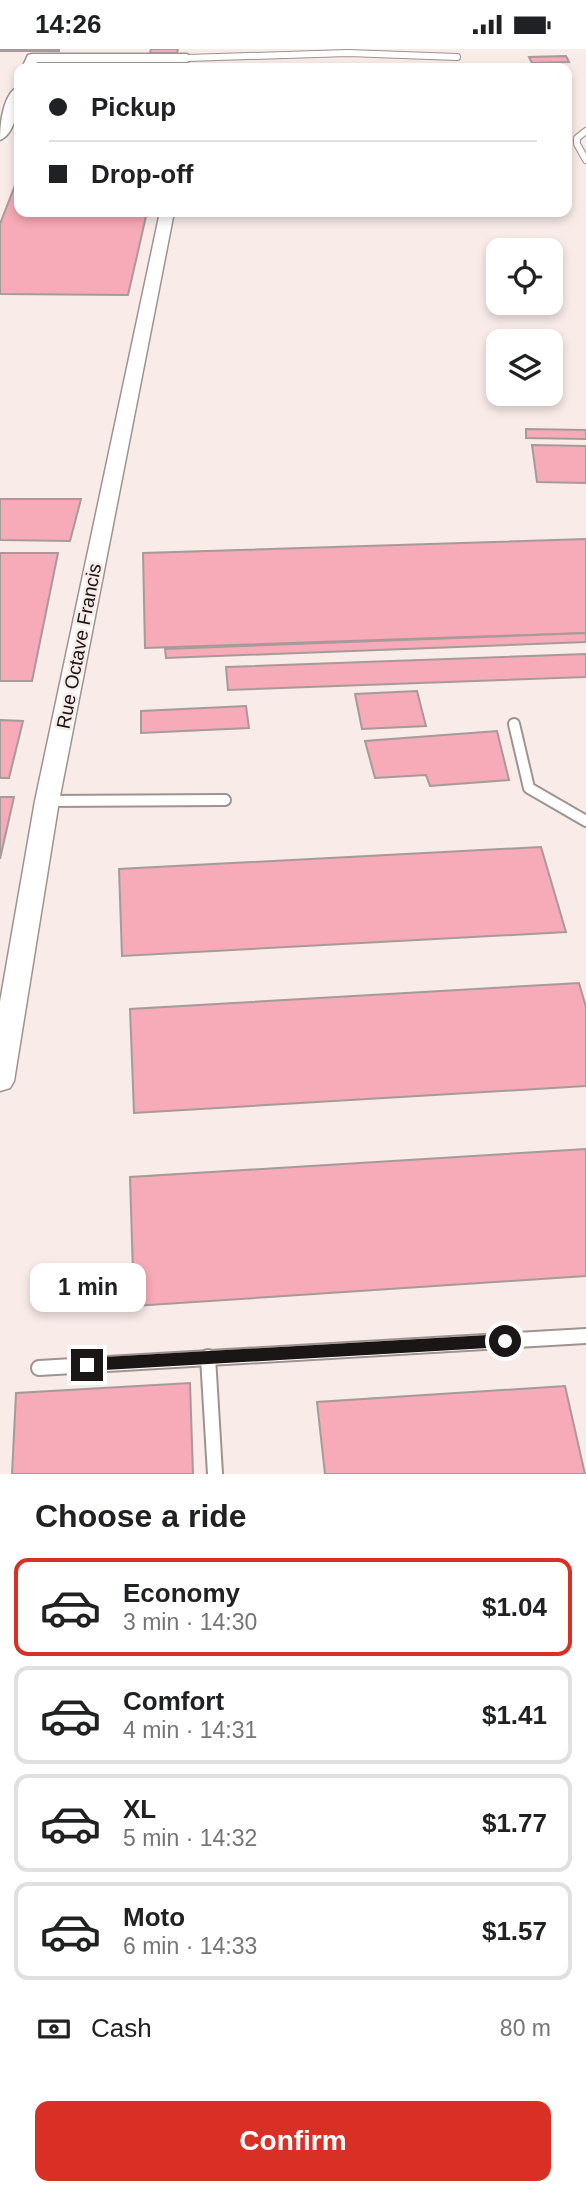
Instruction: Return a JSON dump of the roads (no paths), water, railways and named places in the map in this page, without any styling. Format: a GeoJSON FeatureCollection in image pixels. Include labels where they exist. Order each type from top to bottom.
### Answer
{"type":"FeatureCollection","features":[{"type":"Feature","properties":{"kind":"street"},"geometry":{"type":"LineString","coordinates":[[30,63],[32,58],[188,59]]}},
{"type":"Feature","properties":{"kind":"street"},"geometry":{"type":"LineString","coordinates":[[0,136],[14,102]]}},
{"type":"Feature","properties":{"kind":"street","name":"Rue Octave Francis"},"geometry":{"type":"LineString","coordinates":[[0,1081],[47,801],[166,217]]}},
{"type":"Feature","properties":{"kind":"lane"},"geometry":{"type":"LineString","coordinates":[[188,59],[347,51],[457,57]]}},
{"type":"Feature","properties":{"kind":"lane"},"geometry":{"type":"LineString","coordinates":[[586,131],[577,138],[577,145],[586,160]]}},
{"type":"Feature","properties":{"kind":"lane"},"geometry":{"type":"LineString","coordinates":[[514,724],[529,788],[586,821]]}},
{"type":"Feature","properties":{"kind":"lane"},"geometry":{"type":"LineString","coordinates":[[47,801],[225,800]]}},
{"type":"Feature","properties":{"kind":"lane"},"geometry":{"type":"LineString","coordinates":[[39,1368],[586,1336]]}},
{"type":"Feature","properties":{"kind":"lane"},"geometry":{"type":"LineString","coordinates":[[208,1357],[215,1474]]}}]}
